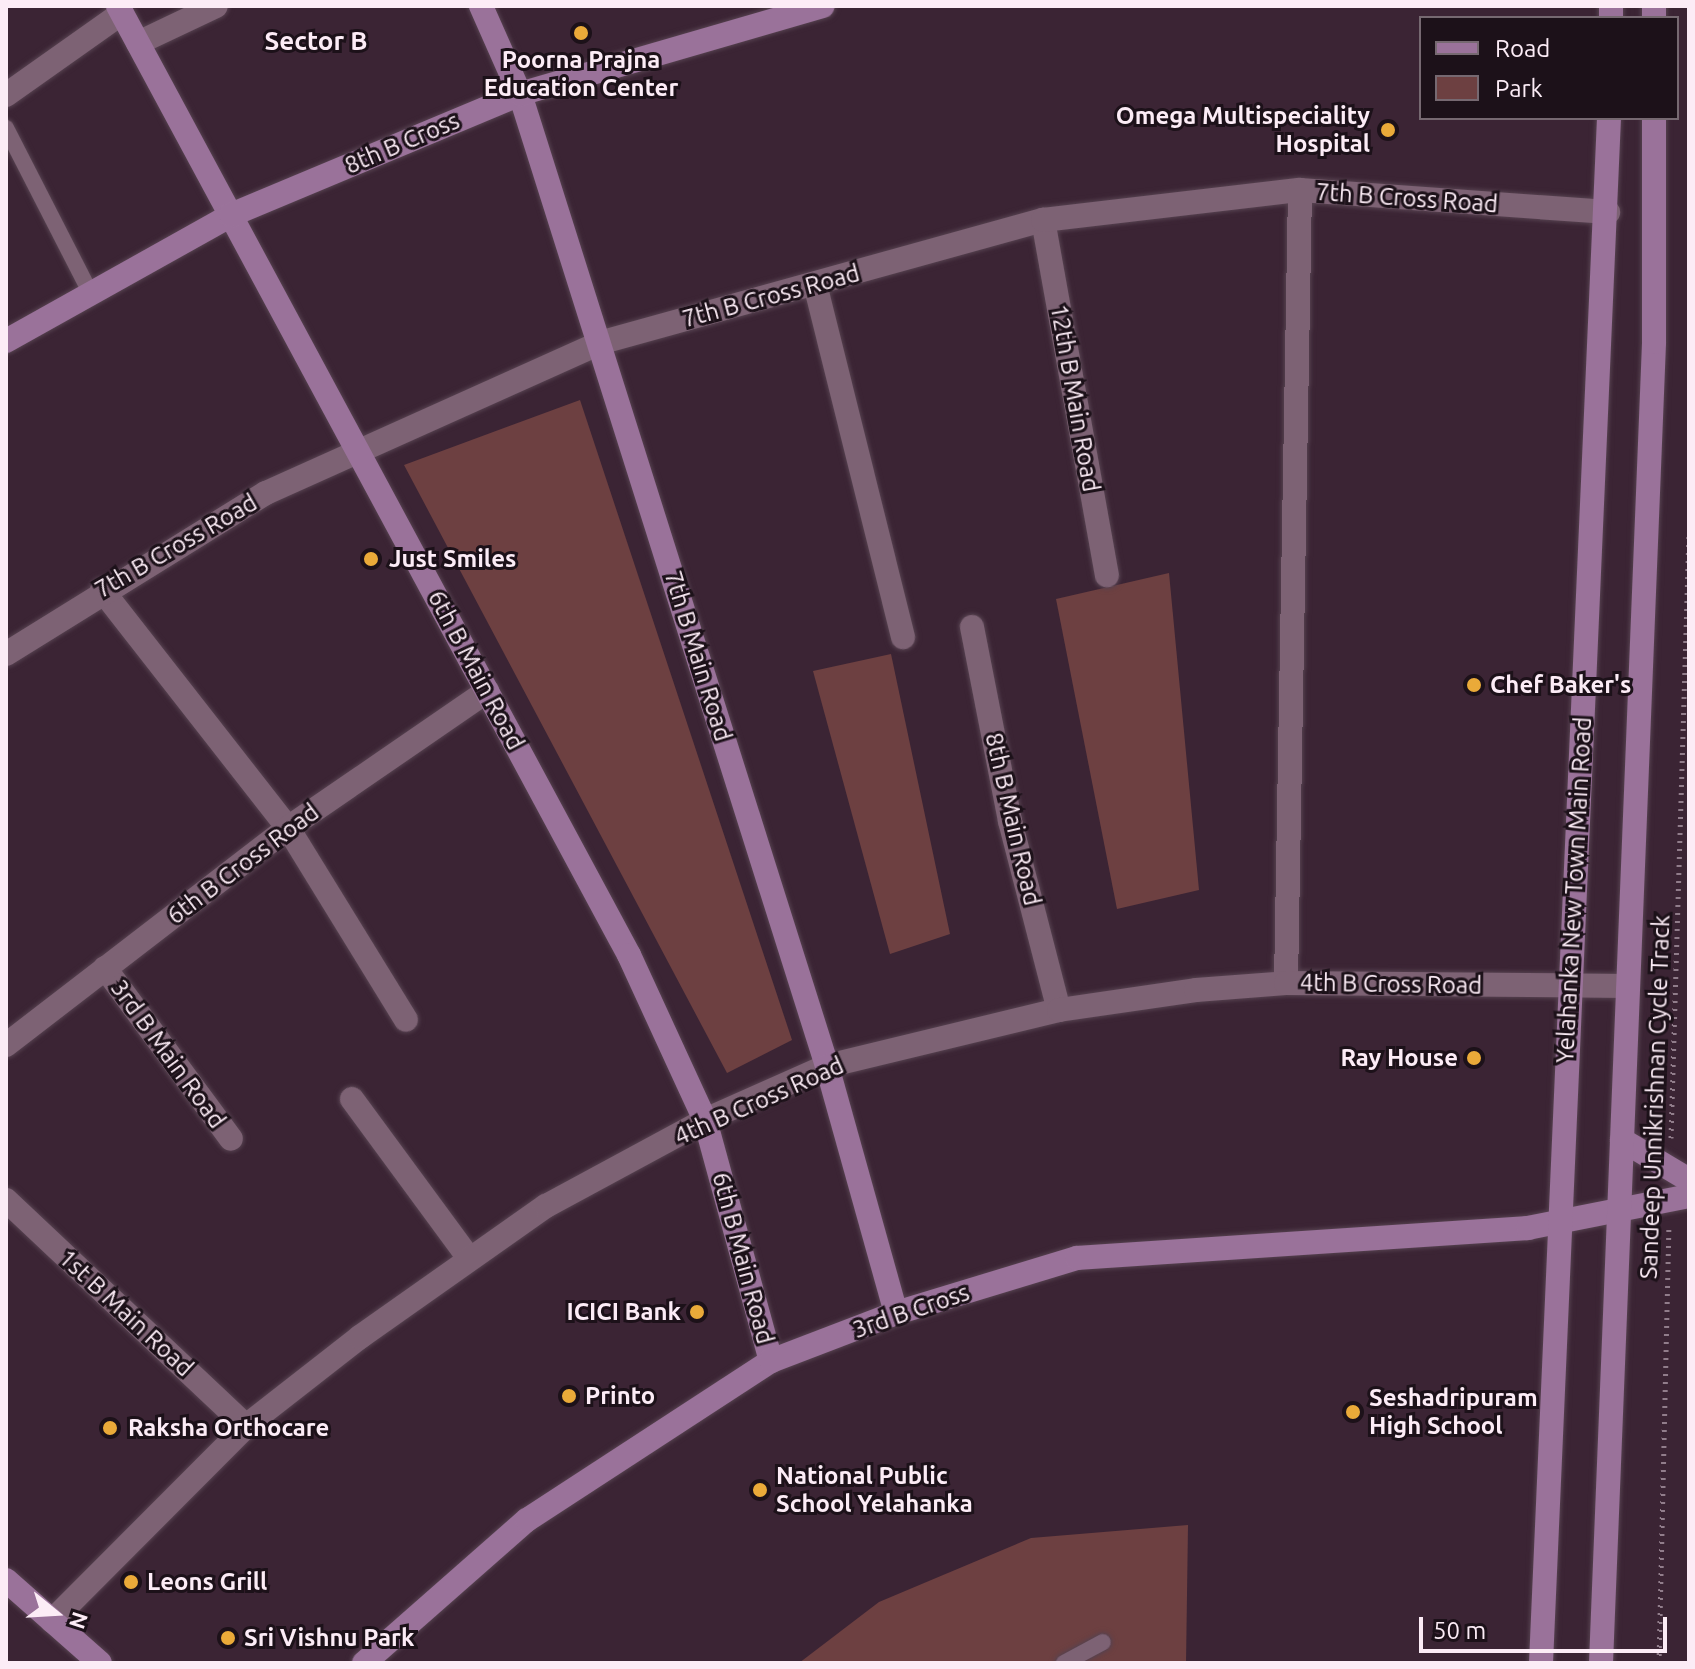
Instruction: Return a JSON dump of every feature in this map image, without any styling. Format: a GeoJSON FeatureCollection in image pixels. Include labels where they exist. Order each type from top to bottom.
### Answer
{"type":"FeatureCollection","features":[{"type":"Feature","properties":{"kind":"street"},"geometry":{"type":"LineString","coordinates":[[138,43],[216,6]]}},
{"type":"Feature","properties":{"kind":"street","name":"7th B Main Road"},"geometry":{"type":"LineString","coordinates":[[481,6],[520,94],[827,1066],[896,1313]]}},
{"type":"Feature","properties":{"kind":"street","name":"8th B Cross"},"geometry":{"type":"LineString","coordinates":[[6,341],[231,215],[520,94],[822,6]]}},
{"type":"Feature","properties":{"kind":"street"},"geometry":{"type":"LineString","coordinates":[[6,95],[120,9]]}},
{"type":"Feature","properties":{"kind":"street","name":"6th B Main Road"},"geometry":{"type":"LineString","coordinates":[[120,9],[629,955],[705,1120],[771,1361]]}},
{"type":"Feature","properties":{"kind":"street","name":"Yelahanka New Town Main Road"},"geometry":{"type":"LineString","coordinates":[[1541,1663],[1557,1222],[1608,212],[1609,120]]}},
{"type":"Feature","properties":{"kind":"street"},"geometry":{"type":"LineString","coordinates":[[1601,1663],[1654,342],[1654,120]]}},
{"type":"Feature","properties":{"kind":"street"},"geometry":{"type":"LineString","coordinates":[[1286,983],[1300,190]]}},
{"type":"Feature","properties":{"kind":"street","name":"7th B Cross Road"},"geometry":{"type":"LineString","coordinates":[[6,654],[102,590],[356,448],[599,343],[1043,220],[1300,190],[1608,212]]}},
{"type":"Feature","properties":{"kind":"street","name":"12th B Main Road"},"geometry":{"type":"LineString","coordinates":[[1043,220],[1107,575]]}},
{"type":"Feature","properties":{"kind":"street"},"geometry":{"type":"LineString","coordinates":[[815,284],[903,637]]}},
{"type":"Feature","properties":{"kind":"street"},"geometry":{"type":"LineString","coordinates":[[102,590],[288,828],[406,1020]]}},
{"type":"Feature","properties":{"kind":"street","name":"8th B Main Road"},"geometry":{"type":"LineString","coordinates":[[972,627],[1010,821],[1059,1010]]}},
{"type":"Feature","properties":{"kind":"street","name":"6th B Cross Road"},"geometry":{"type":"LineString","coordinates":[[6,1045],[288,828],[487,691]]}},
{"type":"Feature","properties":{"kind":"street","name":"3rd B Main Road"},"geometry":{"type":"LineString","coordinates":[[105,968],[231,1139]]}},
{"type":"Feature","properties":{"kind":"street","name":"4th B Cross Road"},"geometry":{"type":"LineString","coordinates":[[52,1621],[246,1426],[469,1258],[546,1206],[705,1120],[827,1066],[1059,1010],[1286,983],[1628,986]]}},
{"type":"Feature","properties":{"kind":"street"},"geometry":{"type":"LineString","coordinates":[[352,1099],[469,1258]]}},
{"type":"Feature","properties":{"kind":"street"},"geometry":{"type":"LineString","coordinates":[[1622,1140],[1679,1175]]}},
{"type":"Feature","properties":{"kind":"street","name":"3rd B Cross"},"geometry":{"type":"LineString","coordinates":[[364,1663],[527,1520],[771,1361],[896,1313],[1077,1258],[1557,1222],[1619,1214],[1679,1198]]}},
{"type":"Feature","properties":{"kind":"street","name":"1st B Main Road"},"geometry":{"type":"LineString","coordinates":[[6,1200],[246,1426]]}},
{"type":"Feature","properties":{"kind":"street"},"geometry":{"type":"LineString","coordinates":[[6,1580],[100,1663]]}},
{"type":"Feature","properties":{"kind":"lane"},"geometry":{"type":"LineString","coordinates":[[6,128],[91,294]]}},
{"type":"Feature","properties":{"kind":"lane"},"geometry":{"type":"LineString","coordinates":[[1064,1663],[1103,1642]]}},
{"type":"Feature","properties":{"kind":"path","name":"Sandeep Unnikrishnan Cycle Track"},"geometry":{"type":"LineString","coordinates":[[1679,1175],[1689,531]]}},
{"type":"Feature","properties":{"kind":"path","name":"Sandeep Unnikrishnan Cycle Track"},"geometry":{"type":"LineString","coordinates":[[1659,1663],[1679,1198]]}},
{"type":"Feature","properties":{"kind":"green space"},"geometry":{"type":"Polygon","coordinates":[[[580,400],[792,1040],[727,1073],[404,465],[580,400]]]}},
{"type":"Feature","properties":{"kind":"green space"},"geometry":{"type":"Polygon","coordinates":[[[1169,573],[1199,890],[1117,909],[1056,599],[1169,573]]]}},
{"type":"Feature","properties":{"kind":"green space"},"geometry":{"type":"Polygon","coordinates":[[[891,654],[950,934],[890,954],[813,671],[891,654]]]}},
{"type":"Feature","properties":{"kind":"green space"},"geometry":{"type":"Polygon","coordinates":[[[1188,1525],[1186,1663],[799,1663],[879,1602],[1031,1538],[1188,1525]]]}},
{"type":"Feature","properties":{"kind":"place","name":"Poorna Prajna Education Center"},"geometry":{"type":"Point","coordinates":[581,33]}},
{"type":"Feature","properties":{"kind":"place","name":"Omega Multispeciality Hospital"},"geometry":{"type":"Point","coordinates":[1388,130]}},
{"type":"Feature","properties":{"kind":"place","name":"Just Smiles"},"geometry":{"type":"Point","coordinates":[371,559]}},
{"type":"Feature","properties":{"kind":"place","name":"Chef Baker's"},"geometry":{"type":"Point","coordinates":[1474,685]}},
{"type":"Feature","properties":{"kind":"place","name":"Ray House"},"geometry":{"type":"Point","coordinates":[1474,1058]}},
{"type":"Feature","properties":{"kind":"place","name":"ICICI Bank"},"geometry":{"type":"Point","coordinates":[697,1312]}},
{"type":"Feature","properties":{"kind":"place","name":"Printo"},"geometry":{"type":"Point","coordinates":[569,1396]}},
{"type":"Feature","properties":{"kind":"place","name":"Seshadripuram High School"},"geometry":{"type":"Point","coordinates":[1353,1412]}},
{"type":"Feature","properties":{"kind":"place","name":"Raksha Orthocare"},"geometry":{"type":"Point","coordinates":[110,1428]}},
{"type":"Feature","properties":{"kind":"place","name":"National Public School Yelahanka"},"geometry":{"type":"Point","coordinates":[760,1490]}},
{"type":"Feature","properties":{"kind":"place","name":"Leons Grill"},"geometry":{"type":"Point","coordinates":[131,1582]}},
{"type":"Feature","properties":{"kind":"place","name":"Sri Vishnu Park"},"geometry":{"type":"Point","coordinates":[228,1638]}},
{"type":"Feature","properties":{"kind":"district","name":"Sector B"},"geometry":{"type":"Point","coordinates":[316,41]}}]}
